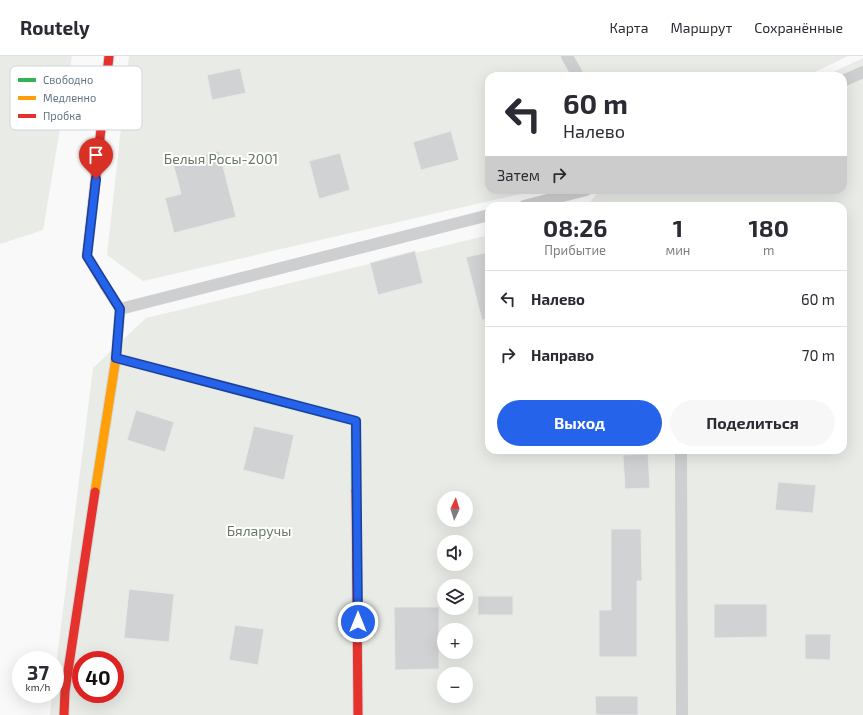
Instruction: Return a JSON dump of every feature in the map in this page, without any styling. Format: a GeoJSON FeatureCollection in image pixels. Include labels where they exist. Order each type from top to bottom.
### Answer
{"type":"FeatureCollection","features":[{"type":"Feature","properties":{"kind":"street"},"geometry":{"type":"LineString","coordinates":[[108,66],[109,56]]}},
{"type":"Feature","properties":{"kind":"street"},"geometry":{"type":"LineString","coordinates":[[64,715],[65,691],[116,358],[120,309],[87,256],[101,130]]}},
{"type":"Feature","properties":{"kind":"street"},"geometry":{"type":"LineString","coordinates":[[116,358],[356,421],[358,715]]}},
{"type":"Feature","properties":{"kind":"lane"},"geometry":{"type":"LineString","coordinates":[[567,56],[576,72]]}},
{"type":"Feature","properties":{"kind":"lane"},"geometry":{"type":"LineString","coordinates":[[847,79],[863,72]]}},
{"type":"Feature","properties":{"kind":"lane"},"geometry":{"type":"LineString","coordinates":[[540,202],[570,194]]}},
{"type":"Feature","properties":{"kind":"lane"},"geometry":{"type":"LineString","coordinates":[[120,309],[485,216]]}},
{"type":"Feature","properties":{"kind":"lane"},"geometry":{"type":"LineString","coordinates":[[681,454],[682,715]]}},
{"type":"Feature","properties":{"kind":"green space"},"geometry":{"type":"Polygon","coordinates":[[[0,56],[72,56],[70,66],[10,66],[10,130],[60,130],[43,230],[0,244],[0,56]]]}},
{"type":"Feature","properties":{"kind":"green space","name":"Белыя Росы-2001"},"geometry":{"type":"Polygon","coordinates":[[[129,56],[848,56],[815,72],[485,72],[485,194],[520,194],[143,281],[107,255],[121,130],[142,130],[142,66],[128,66],[129,56]]]}},
{"type":"Feature","properties":{"kind":"green space","name":"Бяларучы"},"geometry":{"type":"Polygon","coordinates":[[[863,58],[863,715],[50,715],[51,703],[64,703],[64,651],[58,651],[93,368],[146,318],[485,236],[485,454],[847,454],[847,202],[590,202],[597,194],[847,194],[847,72],[833,72],[863,58]]]}},
{"type":"Feature","properties":{"kind":"building"},"geometry":{"type":"Polygon","coordinates":[[[240,68],[246,93],[212,100],[207,75],[240,68]]]}},
{"type":"Feature","properties":{"kind":"building"},"geometry":{"type":"Polygon","coordinates":[[[451,131],[459,160],[421,170],[413,142],[451,131]]]}},
{"type":"Feature","properties":{"kind":"building"},"geometry":{"type":"Polygon","coordinates":[[[219,151],[236,217],[174,233],[165,198],[181,194],[173,163],[219,151]]]}},
{"type":"Feature","properties":{"kind":"building"},"geometry":{"type":"Polygon","coordinates":[[[340,153],[350,190],[319,199],[309,161],[340,153]]]}},
{"type":"Feature","properties":{"kind":"building"},"geometry":{"type":"Polygon","coordinates":[[[415,251],[423,283],[378,295],[370,263],[415,251]]]}},
{"type":"Feature","properties":{"kind":"building"},"geometry":{"type":"Polygon","coordinates":[[[485,253],[485,320],[482,320],[466,257],[485,253]]]}},
{"type":"Feature","properties":{"kind":"building"},"geometry":{"type":"Polygon","coordinates":[[[136,410],[174,422],[165,452],[127,440],[136,410]]]}},
{"type":"Feature","properties":{"kind":"building"},"geometry":{"type":"Polygon","coordinates":[[[254,426],[294,435],[284,480],[243,470],[254,426]]]}},
{"type":"Feature","properties":{"kind":"building"},"geometry":{"type":"Polygon","coordinates":[[[648,454],[650,488],[625,489],[623,455],[648,454]]]}},
{"type":"Feature","properties":{"kind":"building"},"geometry":{"type":"Polygon","coordinates":[[[778,482],[816,485],[813,513],[775,510],[778,482]]]}},
{"type":"Feature","properties":{"kind":"building"},"geometry":{"type":"Polygon","coordinates":[[[611,529],[641,529],[642,581],[637,581],[637,657],[599,657],[599,610],[611,610],[611,529]]]}},
{"type":"Feature","properties":{"kind":"building"},"geometry":{"type":"Polygon","coordinates":[[[129,589],[174,594],[169,642],[124,638],[129,589]]]}},
{"type":"Feature","properties":{"kind":"building"},"geometry":{"type":"Polygon","coordinates":[[[478,596],[513,596],[513,615],[478,615],[478,596]]]}},
{"type":"Feature","properties":{"kind":"building"},"geometry":{"type":"Polygon","coordinates":[[[714,604],[767,604],[767,637],[714,638],[714,604]]]}},
{"type":"Feature","properties":{"kind":"building"},"geometry":{"type":"Polygon","coordinates":[[[394,607],[437,607],[439,623],[437,623],[437,659],[439,659],[439,667],[437,667],[437,669],[395,670],[394,607]]]}},
{"type":"Feature","properties":{"kind":"building"},"geometry":{"type":"Polygon","coordinates":[[[235,625],[264,629],[258,665],[229,660],[235,625]]]}},
{"type":"Feature","properties":{"kind":"building"},"geometry":{"type":"Polygon","coordinates":[[[805,634],[831,634],[830,660],[805,659],[805,634]]]}},
{"type":"Feature","properties":{"kind":"building"},"geometry":{"type":"Polygon","coordinates":[[[595,696],[638,696],[638,715],[596,715],[595,696]]]}},
{"type":"Feature","properties":{"kind":"traffic: fast"},"geometry":{"type":"LineString","coordinates":[[116,358],[356,421],[356,491]]}},
{"type":"Feature","properties":{"kind":"traffic: slow"},"geometry":{"type":"LineString","coordinates":[[95,492],[116,358],[120,309],[105,286]]}},
{"type":"Feature","properties":{"kind":"traffic: jam"},"geometry":{"type":"LineString","coordinates":[[108,66],[109,56]]}},
{"type":"Feature","properties":{"kind":"traffic: jam"},"geometry":{"type":"LineString","coordinates":[[101,130],[87,256],[105,286]]}},
{"type":"Feature","properties":{"kind":"traffic: jam"},"geometry":{"type":"LineString","coordinates":[[356,491],[358,715]]}},
{"type":"Feature","properties":{"kind":"traffic: jam"},"geometry":{"type":"LineString","coordinates":[[64,715],[65,691],[95,492]]}},
{"type":"Feature","properties":{"kind":"route"},"geometry":{"type":"LineString","coordinates":[[96,179],[87,256],[120,309],[116,358],[356,421],[358,622]]}}]}
